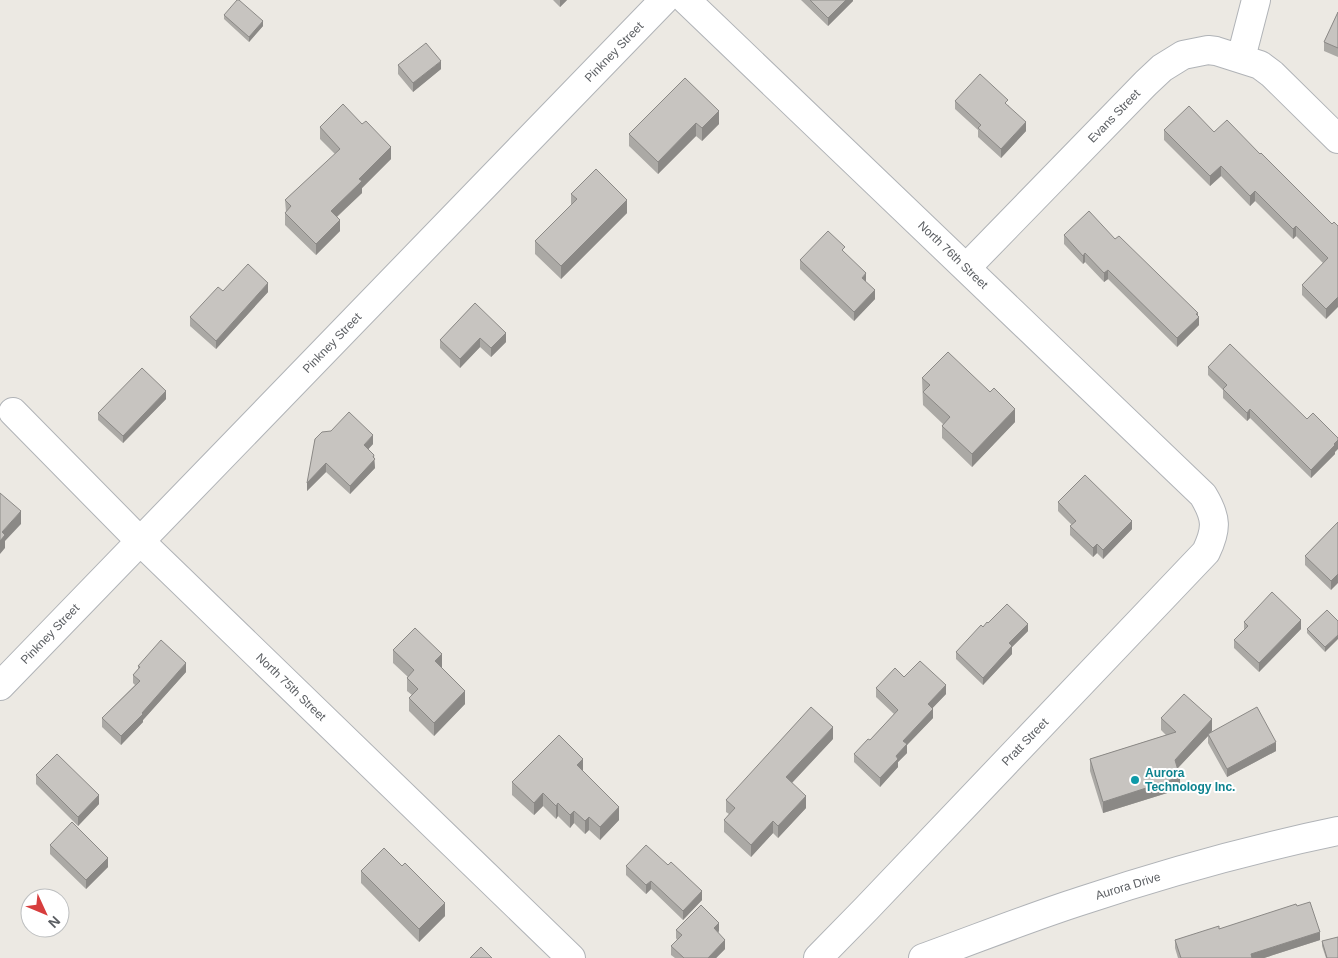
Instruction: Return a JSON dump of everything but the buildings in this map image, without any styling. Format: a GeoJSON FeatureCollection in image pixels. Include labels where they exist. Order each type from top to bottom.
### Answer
{"type":"FeatureCollection","features":[{"type":"Feature","properties":{"kind":"street","name":"Pinkney Street"},"geometry":{"type":"LineString","coordinates":[[0,686],[664,0]]}},
{"type":"Feature","properties":{"kind":"street","name":"North 76th Street"},"geometry":{"type":"LineString","coordinates":[[686,0],[1203,495],[1210,505],[1213,516]]}},
{"type":"Feature","properties":{"kind":"street"},"geometry":{"type":"LineString","coordinates":[[1240,58],[1256,0]]}},
{"type":"Feature","properties":{"kind":"street","name":"Evans Street"},"geometry":{"type":"LineString","coordinates":[[966,268],[1146,83],[1162,68],[1183,55],[1208,50],[1216,51],[1260,65],[1272,74],[1338,139]]}},
{"type":"Feature","properties":{"kind":"street","name":"North 75th Street"},"geometry":{"type":"LineString","coordinates":[[13,412],[140,541],[571,958]]}},
{"type":"Feature","properties":{"kind":"street","name":"Pratt Street"},"geometry":{"type":"LineString","coordinates":[[818,958],[1206,552],[1213,537],[1213,516]]}},
{"type":"Feature","properties":{"kind":"street","name":"Aurora Drive"},"geometry":{"type":"LineString","coordinates":[[923,958],[1152,878],[1240,854],[1338,831]]}},
{"type":"Feature","properties":{"kind":"place","name":"Aurora Technology Inc."},"geometry":{"type":"Point","coordinates":[1135,780]}}]}
